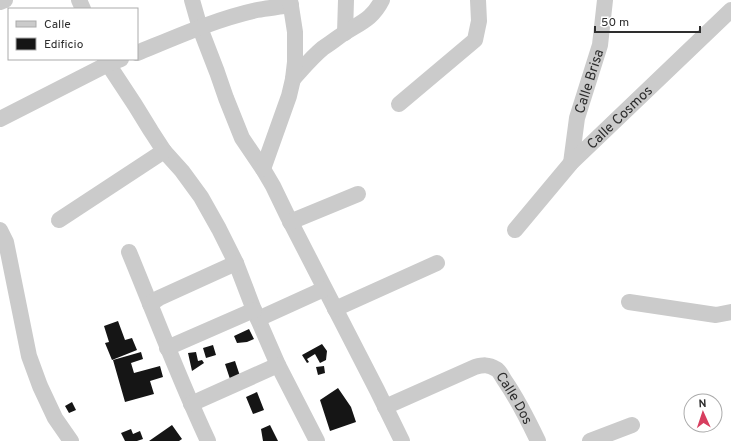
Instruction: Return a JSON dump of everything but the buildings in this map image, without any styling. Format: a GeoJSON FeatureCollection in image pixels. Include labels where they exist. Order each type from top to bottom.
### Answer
{"type":"FeatureCollection","features":[{"type":"Feature","properties":{"kind":"street"},"geometry":{"type":"LineString","coordinates":[[0,2],[5,0]]}},
{"type":"Feature","properties":{"kind":"street"},"geometry":{"type":"LineString","coordinates":[[192,0],[200,28],[242,138],[273,186],[402,441]]}},
{"type":"Feature","properties":{"kind":"street"},"geometry":{"type":"LineString","coordinates":[[345,33],[346,0]]}},
{"type":"Feature","properties":{"kind":"street"},"geometry":{"type":"LineString","coordinates":[[293,79],[323,48],[373,15],[382,0]]}},
{"type":"Feature","properties":{"kind":"street"},"geometry":{"type":"LineString","coordinates":[[399,104],[475,40],[479,21],[478,0]]}},
{"type":"Feature","properties":{"kind":"street","name":"Calle Brisa"},"geometry":{"type":"LineString","coordinates":[[571,163],[577,118],[600,45],[606,0]]}},
{"type":"Feature","properties":{"kind":"street"},"geometry":{"type":"LineString","coordinates":[[138,53],[234,16],[290,2],[295,32],[295,62],[293,79],[289,96],[263,169]]}},
{"type":"Feature","properties":{"kind":"street","name":"Calle Cosmos"},"geometry":{"type":"LineString","coordinates":[[515,230],[571,163],[731,10]]}},
{"type":"Feature","properties":{"kind":"street"},"geometry":{"type":"LineString","coordinates":[[0,119],[112,61],[151,131],[164,151],[182,171],[201,197],[220,229],[236,263],[256,315],[278,364],[317,441]]}},
{"type":"Feature","properties":{"kind":"street"},"geometry":{"type":"LineString","coordinates":[[60,220],[164,151]]}},
{"type":"Feature","properties":{"kind":"street"},"geometry":{"type":"LineString","coordinates":[[290,222],[358,194]]}},
{"type":"Feature","properties":{"kind":"street"},"geometry":{"type":"LineString","coordinates":[[0,230],[6,242],[29,356],[40,386],[55,418],[71,441]]}},
{"type":"Feature","properties":{"kind":"street"},"geometry":{"type":"LineString","coordinates":[[128,252],[167,348],[208,441]]}},
{"type":"Feature","properties":{"kind":"street"},"geometry":{"type":"LineString","coordinates":[[150,304],[159,298],[236,263]]}},
{"type":"Feature","properties":{"kind":"street"},"geometry":{"type":"LineString","coordinates":[[335,309],[437,263]]}},
{"type":"Feature","properties":{"kind":"street"},"geometry":{"type":"LineString","coordinates":[[167,348],[324,289]]}},
{"type":"Feature","properties":{"kind":"street"},"geometry":{"type":"LineString","coordinates":[[629,302],[716,315],[731,312]]}},
{"type":"Feature","properties":{"kind":"street"},"geometry":{"type":"LineString","coordinates":[[191,404],[278,364]]}},
{"type":"Feature","properties":{"kind":"street","name":"Calle Dos"},"geometry":{"type":"LineString","coordinates":[[385,407],[475,367],[483,365],[490,366],[498,370],[528,420],[538,441]]}},
{"type":"Feature","properties":{"kind":"street"},"geometry":{"type":"LineString","coordinates":[[590,441],[632,425]]}}]}
